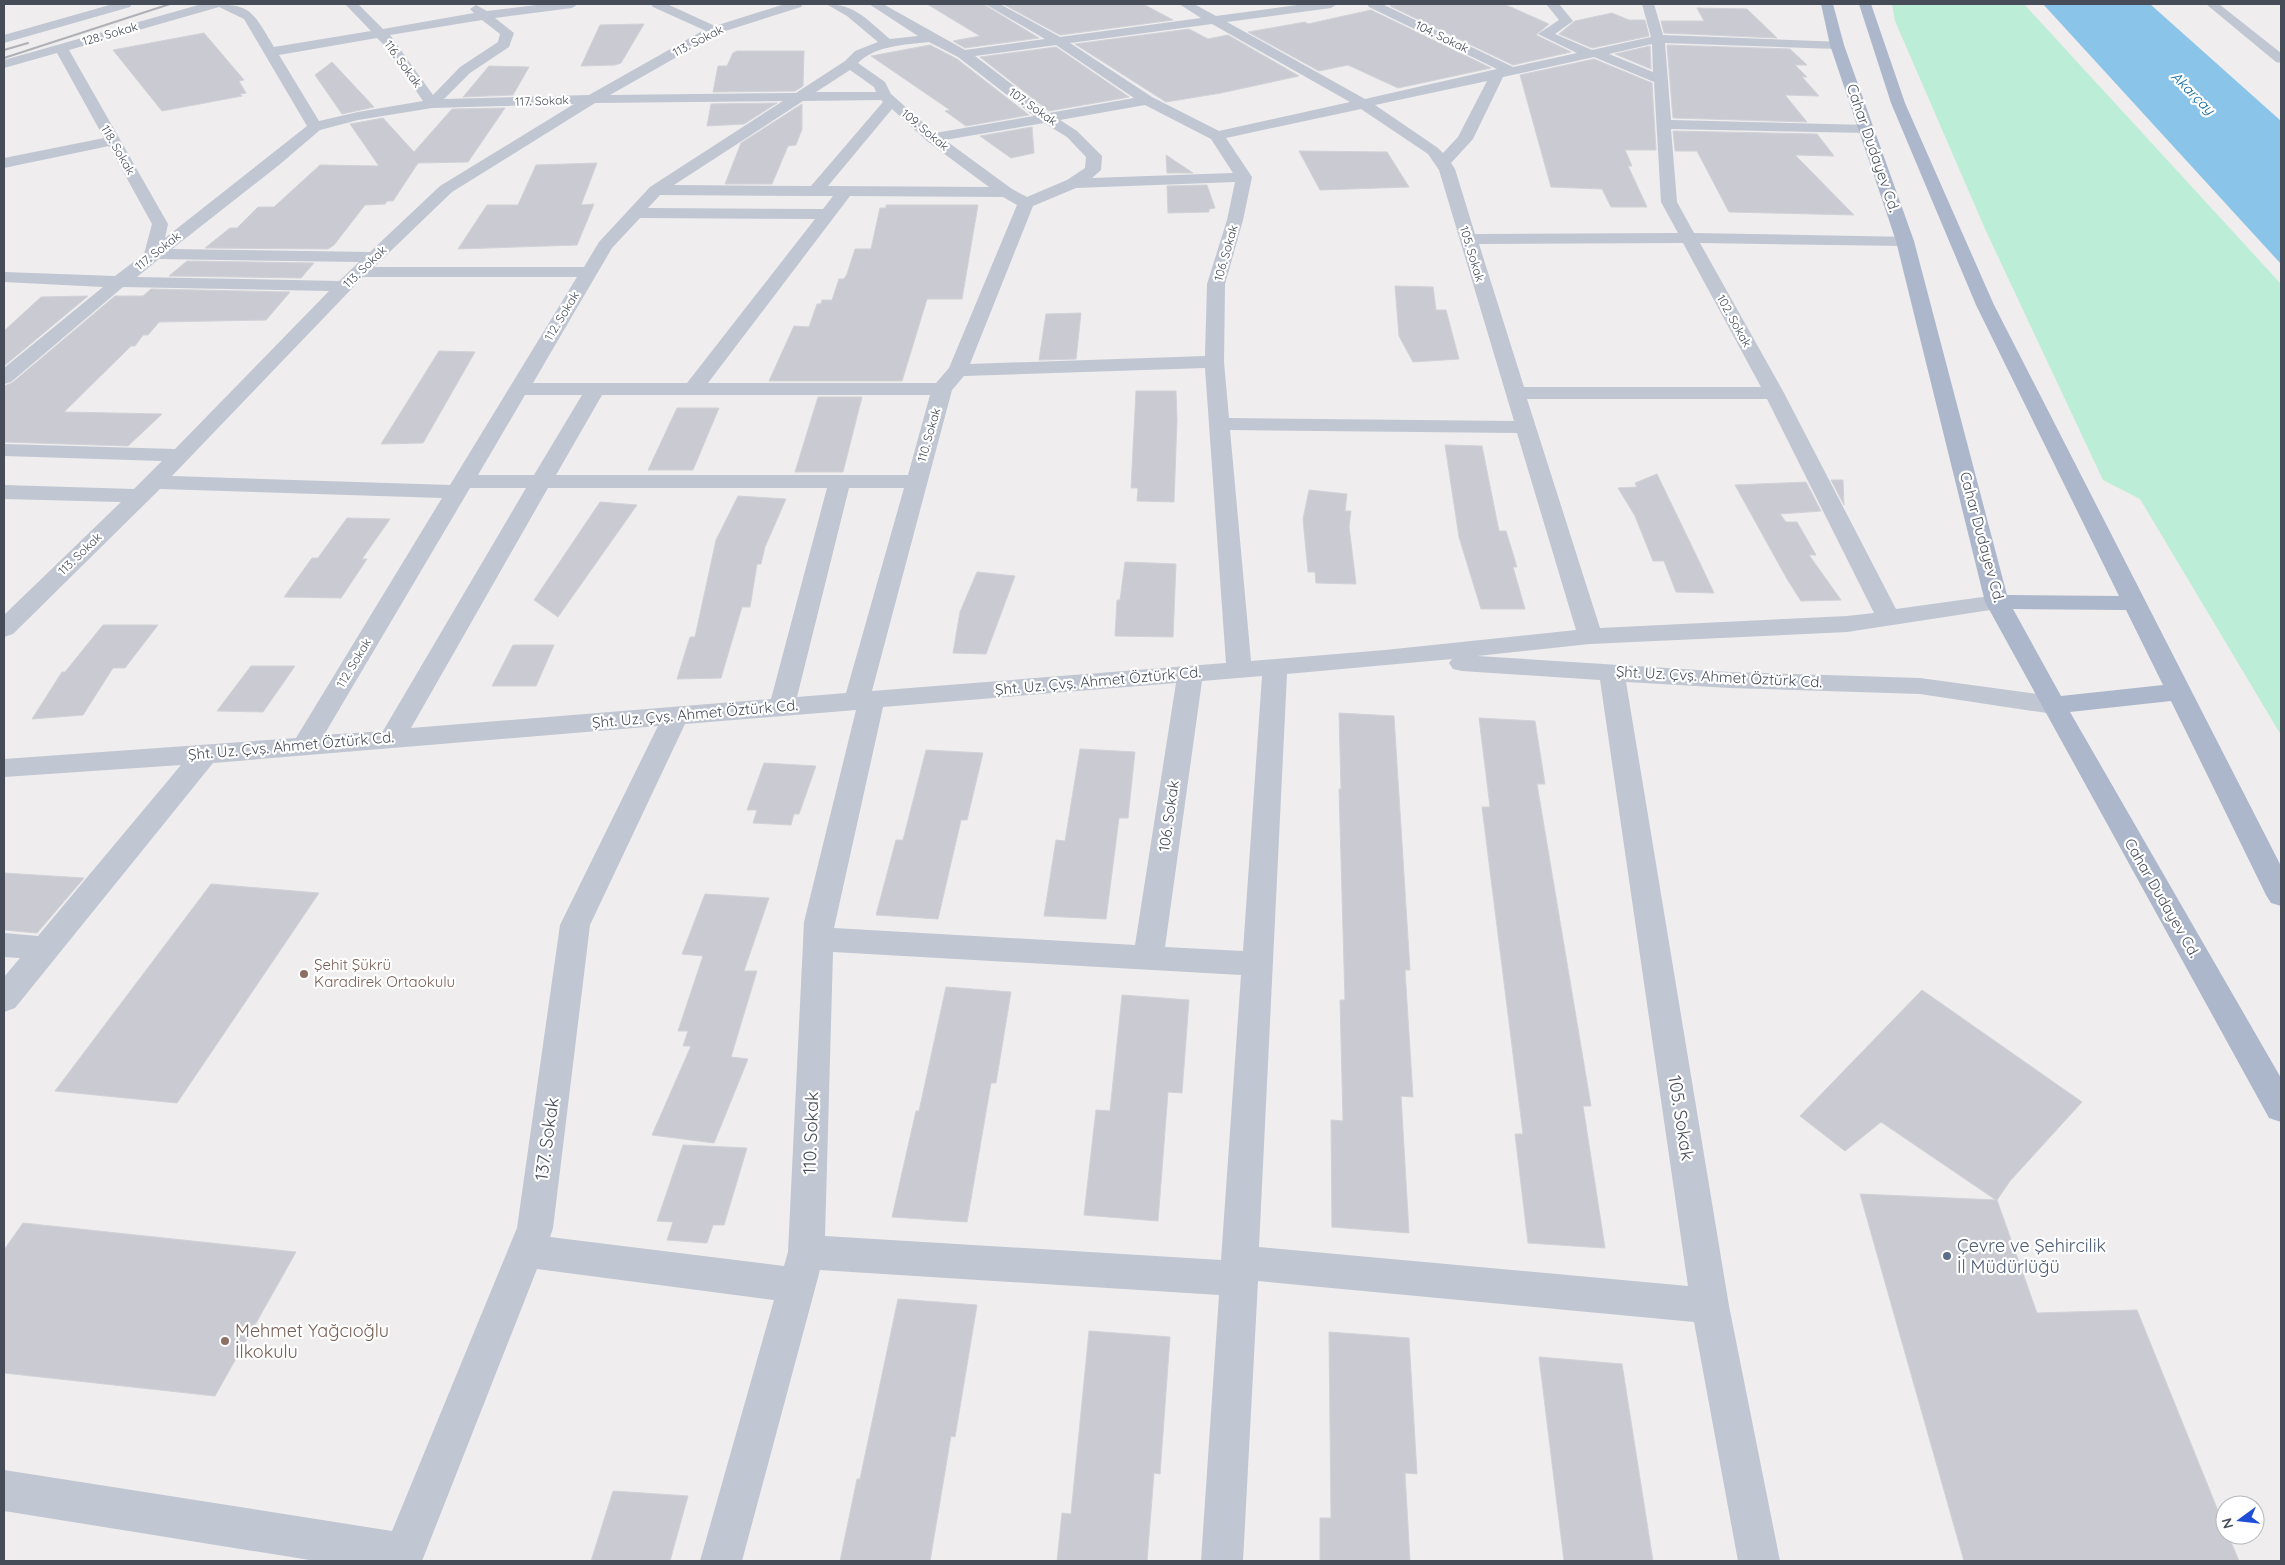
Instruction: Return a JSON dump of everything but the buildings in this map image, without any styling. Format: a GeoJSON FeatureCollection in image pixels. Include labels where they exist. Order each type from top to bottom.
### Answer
{"type":"FeatureCollection","features":[{"type":"Feature","properties":{"kind":"main road","name":"Cahar Dudayev Cd."},"geometry":{"type":"LineString","coordinates":[[1827,4],[1837,45],[1905,242],[1997,602],[2053,705],[2281,1108]]}},
{"type":"Feature","properties":{"kind":"main road"},"geometry":{"type":"LineString","coordinates":[[1865,4],[1898,103],[1985,305],[2281,895]]}},
{"type":"Feature","properties":{"kind":"main road"},"geometry":{"type":"LineString","coordinates":[[1997,602],[2134,603]]}},
{"type":"Feature","properties":{"kind":"main road"},"geometry":{"type":"LineString","coordinates":[[2053,705],[2178,692]]}},
{"type":"Feature","properties":{"kind":"street"},"geometry":{"type":"LineString","coordinates":[[4,39],[126,4]]}},
{"type":"Feature","properties":{"kind":"street","name":"128. Sokak"},"geometry":{"type":"LineString","coordinates":[[4,64],[215,4]]}},
{"type":"Feature","properties":{"kind":"street"},"geometry":{"type":"LineString","coordinates":[[223,4],[249,16],[315,128]]}},
{"type":"Feature","properties":{"kind":"street","name":"116. Sokak"},"geometry":{"type":"LineString","coordinates":[[352,4],[390,43],[432,104]]}},
{"type":"Feature","properties":{"kind":"street"},"geometry":{"type":"LineString","coordinates":[[432,104],[456,76],[476,60],[504,44],[507,33],[486,15],[468,4]]}},
{"type":"Feature","properties":{"kind":"street"},"geometry":{"type":"LineString","coordinates":[[270,52],[486,15],[572,4]]}},
{"type":"Feature","properties":{"kind":"street"},"geometry":{"type":"LineString","coordinates":[[657,4],[714,30]]}},
{"type":"Feature","properties":{"kind":"street","name":"113. Sokak"},"geometry":{"type":"LineString","coordinates":[[4,629],[146,489],[358,272],[446,189],[592,99],[714,30],[797,4]]}},
{"type":"Feature","properties":{"kind":"street"},"geometry":{"type":"LineString","coordinates":[[832,4],[851,13],[887,43],[931,38]]}},
{"type":"Feature","properties":{"kind":"street","name":"107. Sokak"},"geometry":{"type":"LineString","coordinates":[[875,4],[931,38],[962,54],[1045,117],[1072,134],[1094,156],[1093,170],[1073,183],[1026,203]]}},
{"type":"Feature","properties":{"kind":"street"},"geometry":{"type":"LineString","coordinates":[[992,4],[1058,41],[1147,100],[1217,136],[1244,177]]}},
{"type":"Feature","properties":{"kind":"street","name":"105. Sokak"},"geometry":{"type":"LineString","coordinates":[[1185,4],[1362,103],[1433,151],[1447,169],[1590,636]]}},
{"type":"Feature","properties":{"kind":"street"},"geometry":{"type":"LineString","coordinates":[[962,54],[1331,4]]}},
{"type":"Feature","properties":{"kind":"street","name":"104. Sokak"},"geometry":{"type":"LineString","coordinates":[[1373,4],[1505,72]]}},
{"type":"Feature","properties":{"kind":"street"},"geometry":{"type":"LineString","coordinates":[[1552,4],[1567,21],[1545,34],[1662,80]]}},
{"type":"Feature","properties":{"kind":"street","name":"102. Sokak"},"geometry":{"type":"LineString","coordinates":[[1648,4],[1658,39],[1666,124],[1670,202],[1774,393],[1890,619]]}},
{"type":"Feature","properties":{"kind":"street"},"geometry":{"type":"LineString","coordinates":[[2212,4],[2281,59]]}},
{"type":"Feature","properties":{"kind":"street"},"geometry":{"type":"LineString","coordinates":[[46,26],[50,11]]}},
{"type":"Feature","properties":{"kind":"street"},"geometry":{"type":"LineString","coordinates":[[1217,136],[1658,39],[1837,45]]}},
{"type":"Feature","properties":{"kind":"street","name":"112. Sokak"},"geometry":{"type":"LineString","coordinates":[[304,745],[605,246],[656,190],[850,64],[860,54],[887,43]]}},
{"type":"Feature","properties":{"kind":"street","name":"118. Sokak"},"geometry":{"type":"LineString","coordinates":[[62,48],[112,141],[160,224],[153,254]]}},
{"type":"Feature","properties":{"kind":"street","name":"109. Sokak"},"geometry":{"type":"LineString","coordinates":[[850,64],[880,85],[888,99],[932,138],[1006,192]]}},
{"type":"Feature","properties":{"kind":"street"},"geometry":{"type":"LineString","coordinates":[[1442,163],[1465,139],[1505,72]]}},
{"type":"Feature","properties":{"kind":"street","name":"117. Sokak"},"geometry":{"type":"LineString","coordinates":[[4,378],[118,282],[274,162],[315,128],[358,116],[432,104],[592,99],[798,97],[888,99]]}},
{"type":"Feature","properties":{"kind":"street"},"geometry":{"type":"LineString","coordinates":[[815,191],[888,99]]}},
{"type":"Feature","properties":{"kind":"street"},"geometry":{"type":"LineString","coordinates":[[932,138],[1147,100]]}},
{"type":"Feature","properties":{"kind":"street"},"geometry":{"type":"LineString","coordinates":[[1666,124],[1867,129]]}},
{"type":"Feature","properties":{"kind":"street"},"geometry":{"type":"LineString","coordinates":[[4,163],[112,141]]}},
{"type":"Feature","properties":{"kind":"street"},"geometry":{"type":"LineString","coordinates":[[1073,183],[1244,177]]}},
{"type":"Feature","properties":{"kind":"street","name":"106. Sokak"},"geometry":{"type":"LineString","coordinates":[[1239,670],[1214,362],[1216,284],[1235,220],[1244,177]]}},
{"type":"Feature","properties":{"kind":"street"},"geometry":{"type":"LineString","coordinates":[[656,190],[1006,192],[1026,203]]}},
{"type":"Feature","properties":{"kind":"street"},"geometry":{"type":"LineString","coordinates":[[694,389],[845,191]]}},
{"type":"Feature","properties":{"kind":"street","name":"110. Sokak"},"geometry":{"type":"LineString","coordinates":[[721,1561],[802,1269],[819,922],[864,700],[915,481],[942,389],[958,370],[1026,203]]}},
{"type":"Feature","properties":{"kind":"street"},"geometry":{"type":"LineString","coordinates":[[635,213],[827,214]]}},
{"type":"Feature","properties":{"kind":"street"},"geometry":{"type":"LineString","coordinates":[[1468,239],[1688,238],[1905,242]]}},
{"type":"Feature","properties":{"kind":"street"},"geometry":{"type":"LineString","coordinates":[[153,254],[374,257]]}},
{"type":"Feature","properties":{"kind":"street"},"geometry":{"type":"LineString","coordinates":[[358,272],[589,272]]}},
{"type":"Feature","properties":{"kind":"street"},"geometry":{"type":"LineString","coordinates":[[4,277],[118,282],[344,286]]}},
{"type":"Feature","properties":{"kind":"street"},"geometry":{"type":"LineString","coordinates":[[958,370],[1214,362]]}},
{"type":"Feature","properties":{"kind":"street"},"geometry":{"type":"LineString","coordinates":[[518,389],[942,389]]}},
{"type":"Feature","properties":{"kind":"street"},"geometry":{"type":"LineString","coordinates":[[392,738],[595,389]]}},
{"type":"Feature","properties":{"kind":"street"},"geometry":{"type":"LineString","coordinates":[[1514,392],[1774,393]]}},
{"type":"Feature","properties":{"kind":"street"},"geometry":{"type":"LineString","coordinates":[[1219,424],[1525,427]]}},
{"type":"Feature","properties":{"kind":"street"},"geometry":{"type":"LineString","coordinates":[[4,450],[178,455]]}},
{"type":"Feature","properties":{"kind":"street"},"geometry":{"type":"LineString","coordinates":[[782,706],[840,481]]}},
{"type":"Feature","properties":{"kind":"street"},"geometry":{"type":"LineString","coordinates":[[4,492],[459,487],[541,482],[915,481]]}},
{"type":"Feature","properties":{"kind":"street","name":"Şht. Uz. Çvş. Ahmet Öztürk Cd."},"geometry":{"type":"LineString","coordinates":[[4,768],[205,754],[1385,658],[1590,636],[1847,624],[1997,602]]}},
{"type":"Feature","properties":{"kind":"street","name":"Şht. Uz. Çvş. Ahmet Öztürk Cd."},"geometry":{"type":"LineString","coordinates":[[1385,658],[1730,680],[1920,686],[2053,705]]}},
{"type":"Feature","properties":{"kind":"street"},"geometry":{"type":"LineString","coordinates":[[1222,1561],[1274,667]]}},
{"type":"Feature","properties":{"kind":"street","name":"105. Sokak"},"geometry":{"type":"LineString","coordinates":[[1612,672],[1710,1306],[1759,1561]]}},
{"type":"Feature","properties":{"kind":"street","name":"106. Sokak"},"geometry":{"type":"LineString","coordinates":[[1148,958],[1190,674]]}},
{"type":"Feature","properties":{"kind":"street","name":"137. Sokak"},"geometry":{"type":"LineString","coordinates":[[403,1558],[535,1228],[575,925],[676,715]]}},
{"type":"Feature","properties":{"kind":"street"},"geometry":{"type":"LineString","coordinates":[[4,998],[205,754]]}},
{"type":"Feature","properties":{"kind":"street"},"geometry":{"type":"LineString","coordinates":[[819,938],[1258,964]]}},
{"type":"Feature","properties":{"kind":"street"},"geometry":{"type":"LineString","coordinates":[[4,945],[45,948]]}},
{"type":"Feature","properties":{"kind":"street"},"geometry":{"type":"LineString","coordinates":[[526,1251],[802,1269],[1240,1271],[1710,1306]]}},
{"type":"Feature","properties":{"kind":"street"},"geometry":{"type":"LineString","coordinates":[[4,1491],[403,1558]]}},
{"type":"Feature","properties":{"kind":"green space"},"geometry":{"type":"Polygon","coordinates":[[[1892,4],[2024,4],[2281,284],[2281,735],[2140,499],[2103,480],[1986,231],[1895,21],[1892,4]]]}},
{"type":"Feature","properties":{"kind":"water","name":"Akarçay"},"geometry":{"type":"Polygon","coordinates":[[[2043,4],[2150,4],[2281,121],[2281,264],[2043,4]]]}},
{"type":"Feature","properties":{"kind":"railway"},"geometry":{"type":"LineString","coordinates":[[4,58],[170,4]]}},
{"type":"Feature","properties":{"kind":"railway"},"geometry":{"type":"LineString","coordinates":[[4,50],[28,43]]}},
{"type":"Feature","properties":{"kind":"place","name":"Şehit Şükrü Karadirek Ortaokulu"},"geometry":{"type":"Point","coordinates":[304,974]}},
{"type":"Feature","properties":{"kind":"place","name":"Çevre ve Şehircilik İl Müdürlüğü"},"geometry":{"type":"Point","coordinates":[1947,1256]}},
{"type":"Feature","properties":{"kind":"place","name":"Mehmet Yağcıoğlu İlkokulu"},"geometry":{"type":"Point","coordinates":[225,1341]}}]}
